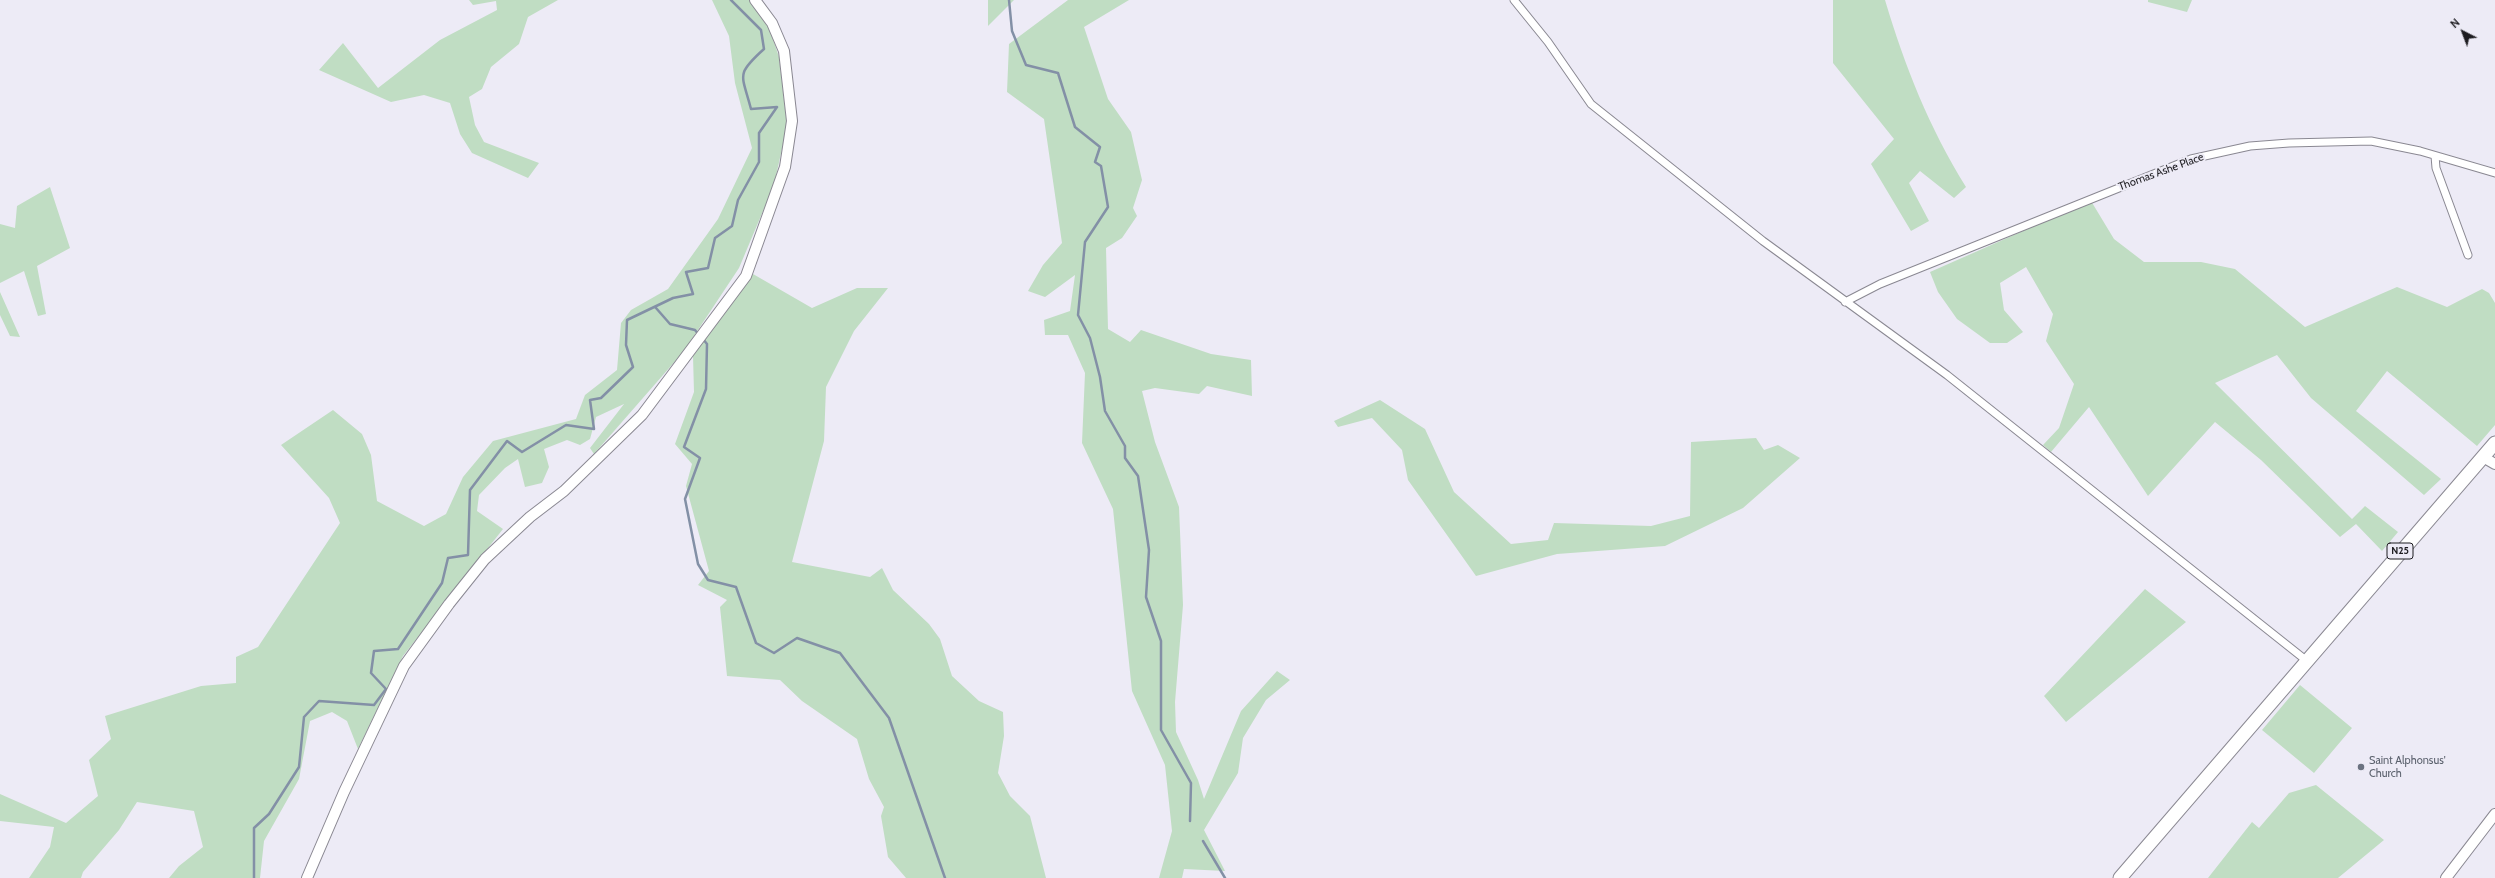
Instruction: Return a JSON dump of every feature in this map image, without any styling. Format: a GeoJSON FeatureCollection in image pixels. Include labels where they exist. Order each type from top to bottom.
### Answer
{"type":"FeatureCollection","features":[{"type":"Feature","properties":{"kind":"highway","name":"N25"},"geometry":{"type":"LineString","coordinates":[[2120,878],[2495,443]]}},
{"type":"Feature","properties":{"kind":"street"},"geometry":{"type":"LineString","coordinates":[[307,878],[344,792],[404,666],[449,604],[485,559],[530,517],[564,491],[642,416],[746,276],[785,167],[792,121],[784,51],[772,23],[755,0]]}},
{"type":"Feature","properties":{"kind":"street"},"geometry":{"type":"LineString","coordinates":[[1514,0],[1548,42],[1591,104],[1762,241],[1947,375],[2306,661]]}},
{"type":"Feature","properties":{"kind":"street","name":"Thomas Ashe Place"},"geometry":{"type":"LineString","coordinates":[[1845,302],[1880,284],[2191,159],[2250,146],[2371,141],[2435,156],[2495,173]]}},
{"type":"Feature","properties":{"kind":"street"},"geometry":{"type":"LineString","coordinates":[[2435,156],[2436,168],[2468,255]]}},
{"type":"Feature","properties":{"kind":"street"},"geometry":{"type":"LineString","coordinates":[[2483,457],[2495,464]]}},
{"type":"Feature","properties":{"kind":"street"},"geometry":{"type":"LineString","coordinates":[[2446,878],[2495,814]]}},
{"type":"Feature","properties":{"kind":"green space"},"geometry":{"type":"Polygon","coordinates":[[[469,0],[558,0],[528,17],[519,44],[491,67],[482,89],[469,97],[475,125],[484,142],[539,163],[528,178],[472,153],[460,134],[450,103],[424,95],[391,102],[319,70],[343,43],[378,88],[440,40],[497,10],[496,1],[473,5],[469,0]]]}},
{"type":"Feature","properties":{"kind":"green space"},"geometry":{"type":"Polygon","coordinates":[[[712,0],[749,0],[770,30],[779,57],[787,126],[774,185],[739,268],[684,351],[594,454],[590,448],[624,404],[596,417],[590,439],[580,445],[567,440],[544,449],[549,467],[542,483],[525,487],[518,459],[505,468],[479,495],[477,511],[503,529],[403,656],[358,749],[347,721],[332,712],[310,721],[299,779],[264,841],[260,878],[169,878],[179,866],[203,847],[194,811],[137,802],[119,830],[83,872],[81,878],[29,878],[50,847],[54,827],[0,821],[0,794],[66,823],[98,796],[89,760],[111,739],[105,716],[201,686],[236,683],[236,657],[258,647],[340,523],[329,498],[281,445],[333,410],[362,434],[371,455],[377,501],[424,526],[446,514],[463,477],[493,441],[576,419],[585,395],[617,370],[621,323],[631,310],[668,289],[718,219],[752,148],[735,83],[729,36],[712,0]]]}},
{"type":"Feature","properties":{"kind":"green space"},"geometry":{"type":"Polygon","coordinates":[[[988,0],[1014,0],[988,26],[988,0]]]}},
{"type":"Feature","properties":{"kind":"green space"},"geometry":{"type":"Polygon","coordinates":[[[1068,0],[1129,0],[1084,27],[1108,99],[1131,132],[1142,180],[1133,208],[1137,216],[1122,238],[1106,248],[1108,329],[1130,342],[1141,330],[1211,354],[1251,360],[1252,396],[1207,386],[1199,394],[1155,388],[1142,391],[1155,442],[1179,507],[1183,605],[1175,702],[1176,732],[1198,780],[1204,799],[1241,711],[1277,671],[1290,680],[1266,700],[1243,738],[1238,773],[1204,830],[1225,871],[1184,869],[1182,878],[1159,878],[1172,831],[1165,765],[1132,691],[1113,509],[1082,443],[1085,373],[1068,335],[1045,335],[1044,320],[1070,311],[1075,275],[1045,297],[1028,291],[1043,265],[1062,243],[1044,119],[1007,92],[1009,44],[1068,0]]]}},
{"type":"Feature","properties":{"kind":"green space"},"geometry":{"type":"Polygon","coordinates":[[[1833,0],[1885,0],[1901,49],[1919,96],[1929,119],[1966,187],[1954,198],[1920,171],[1909,183],[1929,221],[1911,231],[1871,164],[1894,139],[1833,63],[1833,0]]]}},
{"type":"Feature","properties":{"kind":"green space"},"geometry":{"type":"Polygon","coordinates":[[[2148,0],[2192,0],[2187,12],[2148,2],[2148,0]]]}},
{"type":"Feature","properties":{"kind":"green space"},"geometry":{"type":"Polygon","coordinates":[[[50,187],[70,248],[37,266],[46,314],[38,316],[24,271],[0,283],[0,224],[15,228],[17,206],[50,187]]]}},
{"type":"Feature","properties":{"kind":"green space"},"geometry":{"type":"Polygon","coordinates":[[[2091,201],[2114,239],[2144,262],[2201,262],[2235,269],[2305,327],[2397,287],[2447,307],[2482,289],[2489,293],[2495,303],[2495,425],[2477,446],[2387,371],[2356,411],[2441,479],[2424,495],[2311,398],[2277,355],[2215,383],[2352,519],[2365,506],[2398,532],[2382,551],[2356,524],[2340,537],[2261,460],[2215,422],[2148,496],[2089,407],[2051,452],[2043,445],[2059,428],[2074,384],[2046,341],[2053,314],[2026,267],[2000,283],[2004,310],[2023,332],[2007,343],[1990,343],[1957,319],[1938,292],[1930,272],[2091,201]]]}},
{"type":"Feature","properties":{"kind":"green space"},"geometry":{"type":"Polygon","coordinates":[[[753,274],[812,308],[857,288],[888,288],[854,331],[826,387],[824,441],[792,562],[870,577],[882,568],[893,590],[929,624],[940,639],[952,676],[979,701],[1003,712],[1004,736],[998,773],[1010,796],[1030,816],[1046,878],[906,878],[888,857],[881,816],[884,807],[869,779],[857,739],[802,701],[780,680],[727,676],[720,607],[727,600],[698,585],[709,571],[686,486],[692,464],[675,444],[694,392],[693,356],[753,274]]]}},
{"type":"Feature","properties":{"kind":"green space"},"geometry":{"type":"Polygon","coordinates":[[[0,292],[20,337],[10,336],[0,315],[0,292]]]}},
{"type":"Feature","properties":{"kind":"green space"},"geometry":{"type":"Polygon","coordinates":[[[1380,400],[1425,429],[1454,492],[1511,544],[1548,540],[1554,523],[1651,526],[1690,516],[1691,442],[1756,438],[1764,450],[1778,445],[1800,458],[1743,508],[1665,546],[1557,554],[1476,576],[1408,480],[1402,450],[1372,418],[1338,427],[1334,421],[1380,400]]]}},
{"type":"Feature","properties":{"kind":"green space"},"geometry":{"type":"Polygon","coordinates":[[[2145,589],[2186,622],[2066,722],[2044,696],[2145,589]]]}},
{"type":"Feature","properties":{"kind":"green space"},"geometry":{"type":"Polygon","coordinates":[[[2300,685],[2352,728],[2314,773],[2262,730],[2300,685]]]}},
{"type":"Feature","properties":{"kind":"green space"},"geometry":{"type":"Polygon","coordinates":[[[2316,785],[2384,840],[2338,878],[2208,878],[2252,822],[2259,828],[2289,793],[2316,785]]]}},
{"type":"Feature","properties":{"kind":"waterway"},"geometry":{"type":"LineString","coordinates":[[254,878],[254,828],[269,814],[299,767],[304,717],[319,701],[374,705],[386,689],[371,673],[374,651],[398,649],[442,583],[448,558],[468,555],[470,490],[507,441],[522,452],[566,425],[594,429],[590,400],[601,398],[633,367],[626,345],[627,320],[673,298],[693,294],[686,272],[708,268],[715,238],[732,226],[738,200],[759,162],[759,133],[777,107],[751,109],[743,76],[748,64],[764,49],[761,30],[731,0]]}},
{"type":"Feature","properties":{"kind":"waterway"},"geometry":{"type":"LineString","coordinates":[[1009,0],[1012,31],[1026,65],[1058,73],[1075,127],[1100,147],[1095,162],[1101,166],[1108,207],[1085,242],[1078,315],[1090,338],[1100,377],[1105,411],[1125,446],[1125,458],[1138,476],[1149,550],[1146,597],[1161,641],[1161,730],[1191,783],[1190,821]]}},
{"type":"Feature","properties":{"kind":"waterway"},"geometry":{"type":"LineString","coordinates":[[656,308],[670,324],[695,330],[699,335]]}},
{"type":"Feature","properties":{"kind":"waterway"},"geometry":{"type":"LineString","coordinates":[[703,339],[707,344],[706,389],[684,447],[700,458],[685,499],[698,564],[708,580],[736,587],[756,643],[774,653],[797,638],[840,653],[889,718],[945,878]]}},
{"type":"Feature","properties":{"kind":"waterway"},"geometry":{"type":"LineString","coordinates":[[1203,841],[1225,878]]}},
{"type":"Feature","properties":{"kind":"place","name":"Saint Alphonsus' Church"},"geometry":{"type":"Point","coordinates":[2361,767]}}]}
